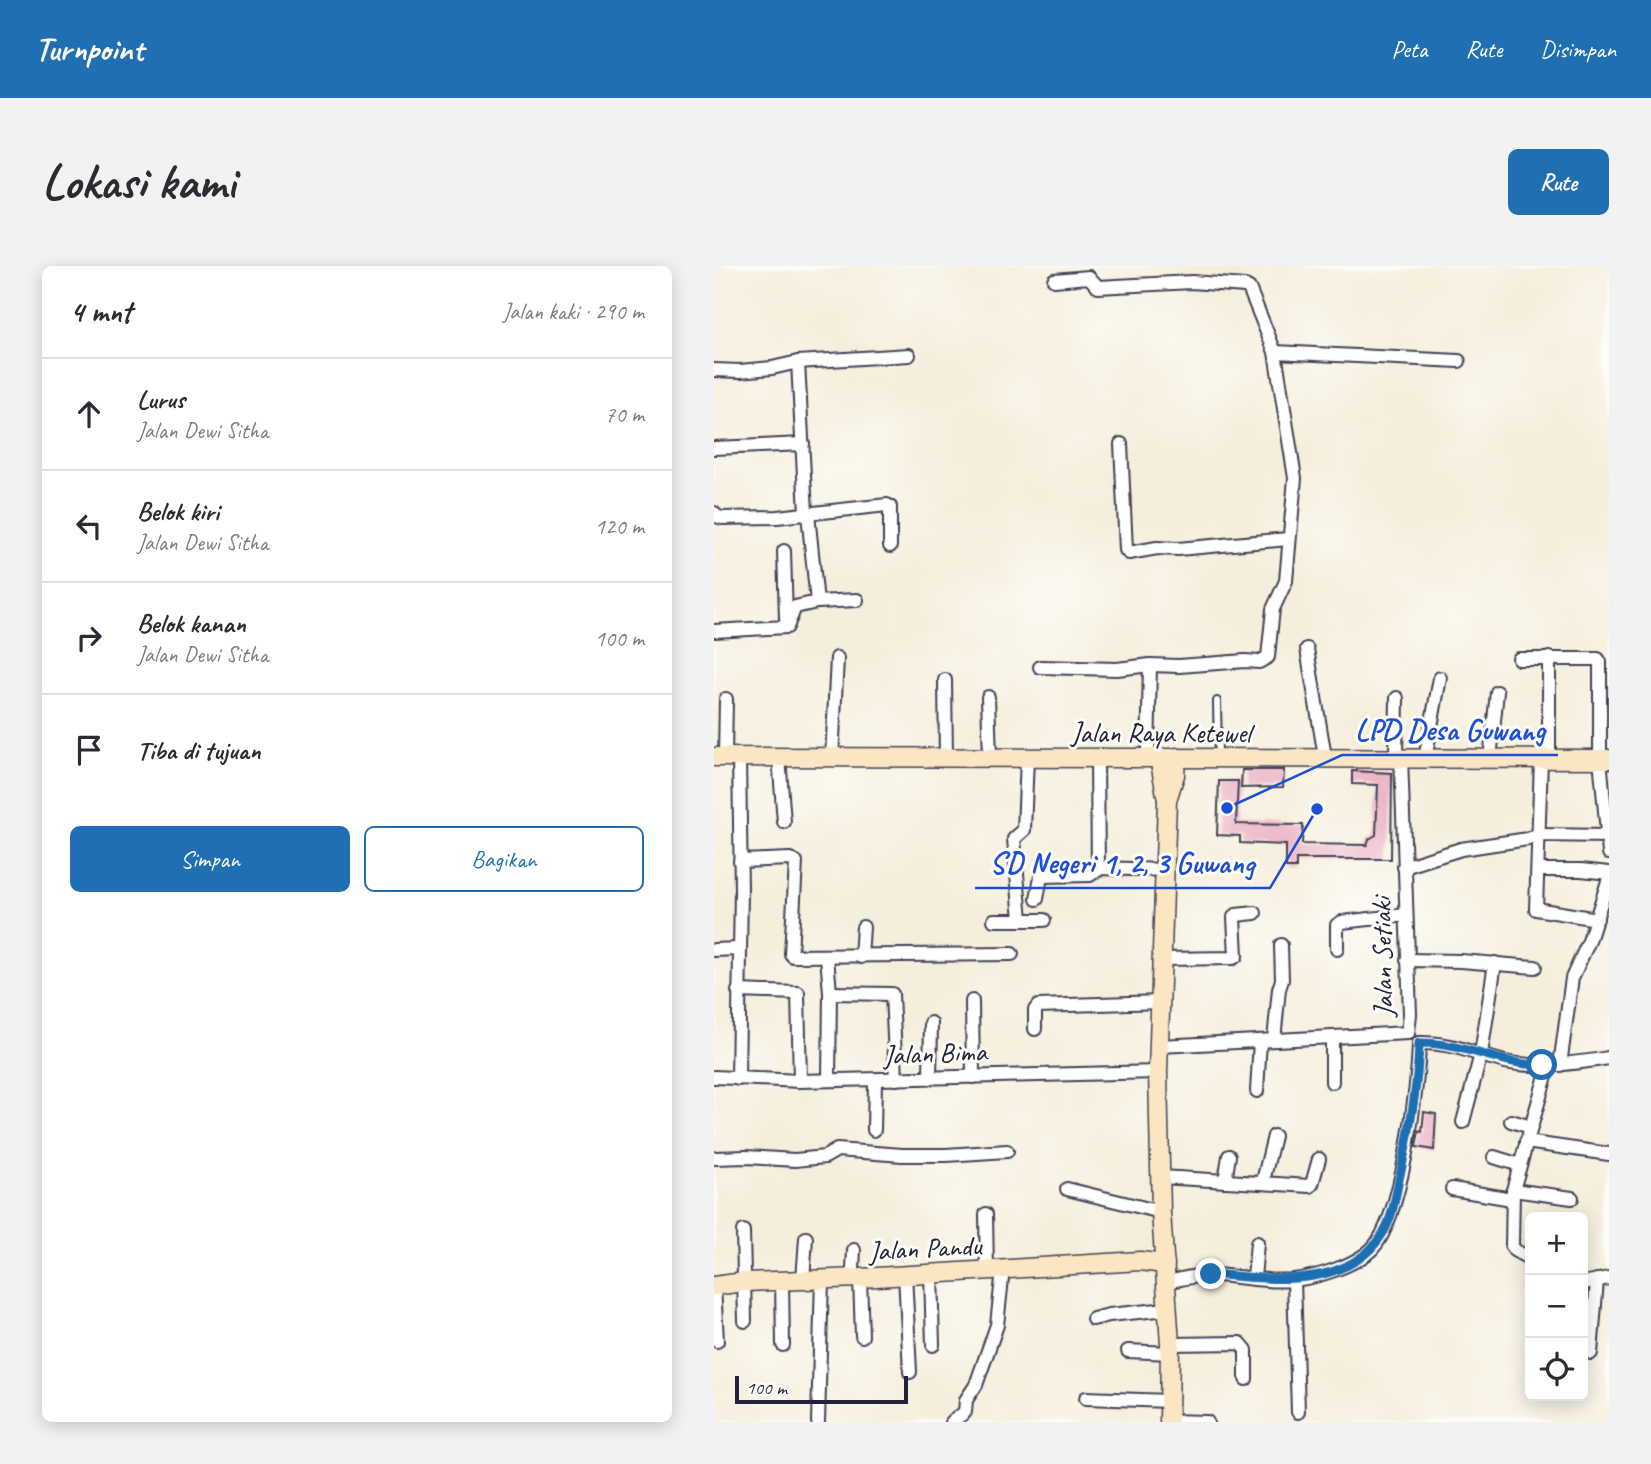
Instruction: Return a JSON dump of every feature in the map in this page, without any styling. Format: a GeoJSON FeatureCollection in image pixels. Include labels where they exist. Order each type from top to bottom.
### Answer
{"type":"FeatureCollection","features":[{"type":"Feature","properties":{"kind":"street"},"geometry":{"type":"LineString","coordinates":[[1040,667],[1117,669],[1150,665],[1259,662],[1268,657],[1273,609],[1286,581],[1288,539],[1295,499],[1295,478],[1275,352],[1253,294],[1245,286],[1192,282],[1098,287],[1089,277],[1054,279]]}},
{"type":"Feature","properties":{"kind":"street"},"geometry":{"type":"LineString","coordinates":[[1275,352],[1459,362]]}},
{"type":"Feature","properties":{"kind":"street"},"geometry":{"type":"LineString","coordinates":[[714,370],[772,368],[798,362],[908,355]]}},
{"type":"Feature","properties":{"kind":"street"},"geometry":{"type":"LineString","coordinates":[[798,362],[807,513],[817,603]]}},
{"type":"Feature","properties":{"kind":"street"},"geometry":{"type":"LineString","coordinates":[[714,448],[803,444]]}},
{"type":"Feature","properties":{"kind":"street"},"geometry":{"type":"LineString","coordinates":[[1121,444],[1126,550],[1129,553],[1157,548],[1178,549],[1288,539]]}},
{"type":"Feature","properties":{"kind":"street"},"geometry":{"type":"LineString","coordinates":[[714,513],[722,518],[777,517],[889,506],[890,546]]}},
{"type":"Feature","properties":{"kind":"street"},"geometry":{"type":"LineString","coordinates":[[784,551],[787,627]]}},
{"type":"Feature","properties":{"kind":"street"},"geometry":{"type":"LineString","coordinates":[[787,627],[795,607],[857,600]]}},
{"type":"Feature","properties":{"kind":"street"},"geometry":{"type":"LineString","coordinates":[[714,631],[787,627]]}},
{"type":"Feature","properties":{"kind":"street"},"geometry":{"type":"LineString","coordinates":[[1307,649],[1325,757]]}},
{"type":"Feature","properties":{"kind":"street"},"geometry":{"type":"LineString","coordinates":[[832,759],[837,658]]}},
{"type":"Feature","properties":{"kind":"street"},"geometry":{"type":"LineString","coordinates":[[1549,658],[1545,759],[1538,835],[1537,910],[1597,919]]}},
{"type":"Feature","properties":{"kind":"street"},"geometry":{"type":"LineString","coordinates":[[1519,659],[1598,659],[1600,662],[1609,853]]}},
{"type":"Feature","properties":{"kind":"street"},"geometry":{"type":"LineString","coordinates":[[1150,665],[1167,800],[1158,1072],[1161,1212],[1170,1348],[1169,1422],[1207,1422]]}},
{"type":"Feature","properties":{"kind":"street"},"geometry":{"type":"LineString","coordinates":[[1425,759],[1440,678]]}},
{"type":"Feature","properties":{"kind":"street"},"geometry":{"type":"LineString","coordinates":[[945,680],[946,758]]}},
{"type":"Feature","properties":{"kind":"street"},"geometry":{"type":"LineString","coordinates":[[1490,759],[1497,692]]}},
{"type":"Feature","properties":{"kind":"street"},"geometry":{"type":"LineString","coordinates":[[988,697],[990,758]]}},
{"type":"Feature","properties":{"kind":"street","name":"Jalan Setiaki"},"geometry":{"type":"LineString","coordinates":[[1160,1046],[1408,1033],[1410,1014],[1397,698]]}},
{"type":"Feature","properties":{"kind":"street"},"geometry":{"type":"LineString","coordinates":[[726,699],[726,757],[740,861],[738,1079]]}},
{"type":"Feature","properties":{"kind":"street","name":"Jalan Raya Ketewel"},"geometry":{"type":"LineString","coordinates":[[726,757],[1604,759]]}},
{"type":"Feature","properties":{"kind":"street"},"geometry":{"type":"LineString","coordinates":[[779,757],[784,822]]}},
{"type":"Feature","properties":{"kind":"street"},"geometry":{"type":"LineString","coordinates":[[1021,920],[1014,839],[1024,830],[1027,758]]}},
{"type":"Feature","properties":{"kind":"street"},"geometry":{"type":"LineString","coordinates":[[1097,759],[1099,868]]}},
{"type":"Feature","properties":{"kind":"street"},"geometry":{"type":"LineString","coordinates":[[1404,867],[1461,849],[1528,839],[1538,835],[1608,836]]}},
{"type":"Feature","properties":{"kind":"street"},"geometry":{"type":"LineString","coordinates":[[740,861],[795,860],[797,865],[791,954],[795,957],[1012,954]]}},
{"type":"Feature","properties":{"kind":"street"},"geometry":{"type":"LineString","coordinates":[[1037,899],[1041,876],[1090,875],[1099,868],[1165,870]]}},
{"type":"Feature","properties":{"kind":"street"},"geometry":{"type":"LineString","coordinates":[[1525,1256],[1514,1250],[1511,1241],[1513,1195],[1526,1142],[1554,1065],[1572,978],[1597,919],[1609,876],[1581,870],[1538,870]]}},
{"type":"Feature","properties":{"kind":"street"},"geometry":{"type":"LineString","coordinates":[[1162,959],[1233,958],[1236,956],[1234,917],[1255,913]]}},
{"type":"Feature","properties":{"kind":"street"},"geometry":{"type":"LineString","coordinates":[[1337,949],[1336,925],[1342,922],[1406,915]]}},
{"type":"Feature","properties":{"kind":"street"},"geometry":{"type":"LineString","coordinates":[[994,920],[1044,920]]}},
{"type":"Feature","properties":{"kind":"street"},"geometry":{"type":"LineString","coordinates":[[861,957],[863,927]]}},
{"type":"Feature","properties":{"kind":"street"},"geometry":{"type":"LineString","coordinates":[[1274,1040],[1282,980],[1281,945]]}},
{"type":"Feature","properties":{"kind":"street"},"geometry":{"type":"LineString","coordinates":[[714,950],[739,948]]}},
{"type":"Feature","properties":{"kind":"street"},"geometry":{"type":"LineString","coordinates":[[827,956],[830,993],[829,1080]]}},
{"type":"Feature","properties":{"kind":"street"},"geometry":{"type":"LineString","coordinates":[[1407,961],[1495,963],[1535,967]]}},
{"type":"Feature","properties":{"kind":"street"},"geometry":{"type":"LineString","coordinates":[[1463,1122],[1480,1054],[1495,963]]}},
{"type":"Feature","properties":{"kind":"street"},"geometry":{"type":"LineString","coordinates":[[738,991],[798,992],[800,1081]]}},
{"type":"Feature","properties":{"kind":"street"},"geometry":{"type":"LineString","coordinates":[[830,993],[892,994],[896,1079]]}},
{"type":"Feature","properties":{"kind":"street"},"geometry":{"type":"LineString","coordinates":[[972,1001],[973,1076]]}},
{"type":"Feature","properties":{"kind":"street"},"geometry":{"type":"LineString","coordinates":[[1035,1029],[1035,1010],[1038,1006],[1161,1002]]}},
{"type":"Feature","properties":{"kind":"street"},"geometry":{"type":"LineString","coordinates":[[930,1078],[931,1023]]}},
{"type":"Feature","properties":{"kind":"street"},"geometry":{"type":"LineString","coordinates":[[1408,1033],[1419,1043],[1449,1044],[1502,1061],[1554,1065],[1609,1058]]}},
{"type":"Feature","properties":{"kind":"street"},"geometry":{"type":"LineString","coordinates":[[1332,1037],[1332,1082]]}},
{"type":"Feature","properties":{"kind":"street"},"geometry":{"type":"LineString","coordinates":[[1257,1091],[1260,1041]]}},
{"type":"Feature","properties":{"kind":"street"},"geometry":{"type":"LineString","coordinates":[[1165,1264],[1211,1274],[1294,1280],[1335,1270],[1372,1249],[1385,1230],[1395,1200],[1416,1093],[1419,1043]]}},
{"type":"Feature","properties":{"kind":"street","name":"Jalan Bima"},"geometry":{"type":"LineString","coordinates":[[714,1077],[800,1081],[1158,1072]]}},
{"type":"Feature","properties":{"kind":"street"},"geometry":{"type":"LineString","coordinates":[[874,1080],[874,1130]]}},
{"type":"Feature","properties":{"kind":"street"},"geometry":{"type":"LineString","coordinates":[[1511,1121],[1531,1127]]}},
{"type":"Feature","properties":{"kind":"street"},"geometry":{"type":"LineString","coordinates":[[1262,1181],[1274,1136]]}},
{"type":"Feature","properties":{"kind":"street"},"geometry":{"type":"LineString","coordinates":[[1526,1142],[1609,1154]]}},
{"type":"Feature","properties":{"kind":"street"},"geometry":{"type":"LineString","coordinates":[[714,1158],[795,1160],[825,1157],[837,1150],[902,1155],[1007,1151]]}},
{"type":"Feature","properties":{"kind":"street"},"geometry":{"type":"LineString","coordinates":[[1225,1181],[1229,1156]]}},
{"type":"Feature","properties":{"kind":"street"},"geometry":{"type":"LineString","coordinates":[[1494,1157],[1520,1165]]}},
{"type":"Feature","properties":{"kind":"street"},"geometry":{"type":"LineString","coordinates":[[1161,1177],[1311,1185],[1319,1159]]}},
{"type":"Feature","properties":{"kind":"street"},"geometry":{"type":"LineString","coordinates":[[1067,1189],[1161,1212]]}},
{"type":"Feature","properties":{"kind":"street"},"geometry":{"type":"LineString","coordinates":[[1452,1189],[1572,1198]]}},
{"type":"Feature","properties":{"kind":"street"},"geometry":{"type":"LineString","coordinates":[[952,1422],[965,1412],[967,1400],[976,1385],[998,1325],[995,1270],[986,1214]]}},
{"type":"Feature","properties":{"kind":"street"},"geometry":{"type":"LineString","coordinates":[[743,1231],[745,1321]]}},
{"type":"Feature","properties":{"kind":"street"},"geometry":{"type":"LineString","coordinates":[[803,1280],[806,1238]]}},
{"type":"Feature","properties":{"kind":"street"},"geometry":{"type":"LineString","coordinates":[[1254,1278],[1257,1243]]}},
{"type":"Feature","properties":{"kind":"street"},"geometry":{"type":"LineString","coordinates":[[854,1250],[862,1336]]}},
{"type":"Feature","properties":{"kind":"street","name":"Jalan Pandu"},"geometry":{"type":"LineString","coordinates":[[714,1286],[822,1279],[856,1274],[931,1273],[1140,1261],[1165,1264]]}},
{"type":"Feature","properties":{"kind":"street"},"geometry":{"type":"LineString","coordinates":[[931,1273],[933,1345]]}},
{"type":"Feature","properties":{"kind":"street"},"geometry":{"type":"LineString","coordinates":[[905,1274],[910,1372]]}},
{"type":"Feature","properties":{"kind":"street"},"geometry":{"type":"LineString","coordinates":[[818,1422],[822,1279]]}},
{"type":"Feature","properties":{"kind":"street"},"geometry":{"type":"LineString","coordinates":[[1591,1353],[1603,1279]]}},
{"type":"Feature","properties":{"kind":"street"},"geometry":{"type":"LineString","coordinates":[[782,1280],[783,1345]]}},
{"type":"Feature","properties":{"kind":"street"},"geometry":{"type":"LineString","coordinates":[[1294,1280],[1298,1412]]}},
{"type":"Feature","properties":{"kind":"street"},"geometry":{"type":"LineString","coordinates":[[714,1286],[717,1341]]}},
{"type":"Feature","properties":{"kind":"street"},"geometry":{"type":"LineString","coordinates":[[1093,1319],[1168,1309]]}},
{"type":"Feature","properties":{"kind":"street"},"geometry":{"type":"LineString","coordinates":[[1128,1352],[1240,1343],[1246,1350],[1246,1379]]}},
{"type":"Feature","properties":{"kind":"street"},"geometry":{"type":"LineString","coordinates":[[1086,1398],[1169,1401]]}},
{"type":"Feature","properties":{"kind":"lane"},"geometry":{"type":"LineString","coordinates":[[1217,701],[1218,757]]}},
{"type":"Feature","properties":{"kind":"building"},"geometry":{"type":"Polygon","coordinates":[[[1242,770],[1284,770],[1283,787],[1241,788],[1242,770]]]}},
{"type":"Feature","properties":{"kind":"building"},"geometry":{"type":"Polygon","coordinates":[[[1352,771],[1392,773],[1391,859],[1296,859],[1296,868],[1286,868],[1286,845],[1240,843],[1240,836],[1217,835],[1219,781],[1238,781],[1236,824],[1303,825],[1302,844],[1367,845],[1369,839],[1376,835],[1378,785],[1352,784],[1352,771]]]}},
{"type":"Feature","properties":{"kind":"building"},"geometry":{"type":"Polygon","coordinates":[[[1424,1112],[1436,1114],[1434,1150],[1416,1147],[1419,1131],[1422,1132],[1424,1112]]]}},
{"type":"Feature","properties":{"kind":"place","name":"LPD Desa Guwang"},"geometry":{"type":"Point","coordinates":[1227,808]}},
{"type":"Feature","properties":{"kind":"place","name":"SD Negeri 1, 2, 3 Guwang"},"geometry":{"type":"Point","coordinates":[1317,809]}},
{"type":"Feature","properties":{"kind":"route"},"geometry":{"type":"LineString","coordinates":[[1211,1274],[1294,1280],[1335,1270],[1372,1249],[1385,1230],[1395,1200],[1416,1093],[1419,1043],[1449,1044],[1502,1061],[1542,1065]]}}]}
